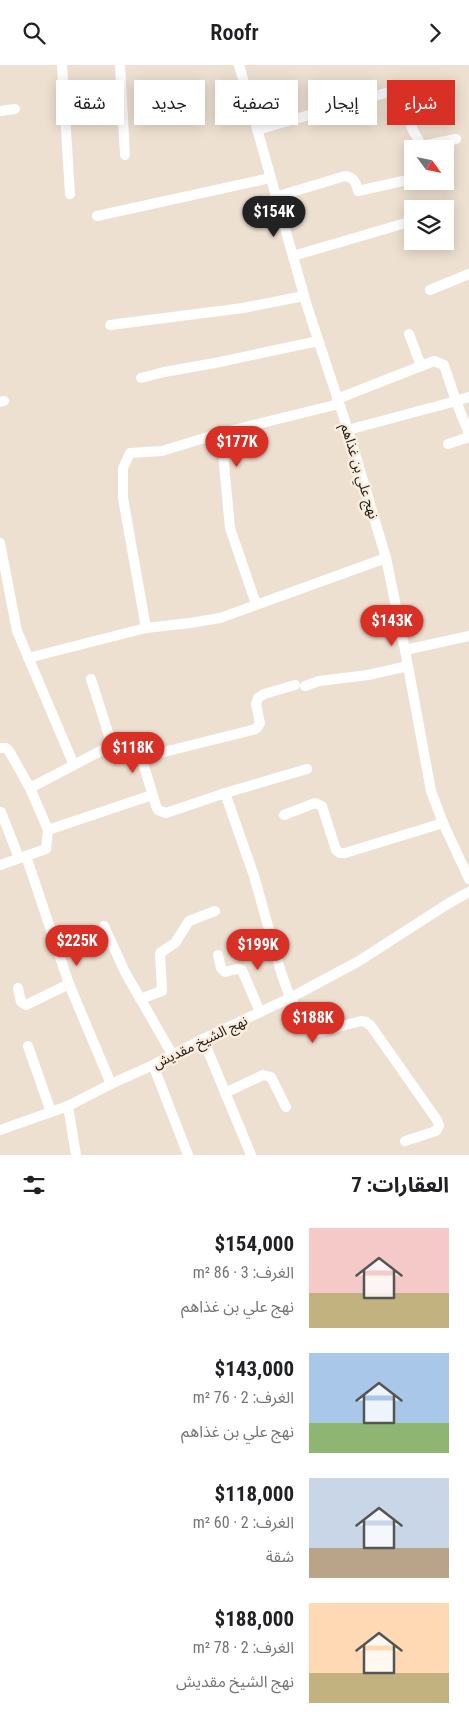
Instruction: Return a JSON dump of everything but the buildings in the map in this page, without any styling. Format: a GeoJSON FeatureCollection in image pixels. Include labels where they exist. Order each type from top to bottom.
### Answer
{"type":"FeatureCollection","features":[{"type":"Feature","properties":{"kind":"street"},"geometry":{"type":"LineString","coordinates":[[62,65],[70,194]]}},
{"type":"Feature","properties":{"kind":"street"},"geometry":{"type":"LineString","coordinates":[[120,65],[125,155]]}},
{"type":"Feature","properties":{"kind":"street","name":"نهج علي بن غذاهم"},"geometry":{"type":"LineString","coordinates":[[239,65],[304,296],[348,430],[386,558],[431,791],[442,823],[469,879]]}},
{"type":"Feature","properties":{"kind":"street"},"geometry":{"type":"LineString","coordinates":[[257,130],[396,91],[403,98],[412,131],[418,138],[421,146],[456,139]]}},
{"type":"Feature","properties":{"kind":"street"},"geometry":{"type":"LineString","coordinates":[[0,111],[15,109]]}},
{"type":"Feature","properties":{"kind":"street"},"geometry":{"type":"LineString","coordinates":[[275,197],[346,176],[355,181],[358,191],[404,181]]}},
{"type":"Feature","properties":{"kind":"street"},"geometry":{"type":"LineString","coordinates":[[97,217],[270,179]]}},
{"type":"Feature","properties":{"kind":"street"},"geometry":{"type":"LineString","coordinates":[[293,256],[404,223]]}},
{"type":"Feature","properties":{"kind":"street"},"geometry":{"type":"LineString","coordinates":[[430,290],[469,274]]}},
{"type":"Feature","properties":{"kind":"street"},"geometry":{"type":"LineString","coordinates":[[110,325],[243,308],[304,296]]}},
{"type":"Feature","properties":{"kind":"street"},"geometry":{"type":"LineString","coordinates":[[409,334],[421,366]]}},
{"type":"Feature","properties":{"kind":"street"},"geometry":{"type":"LineString","coordinates":[[141,378],[318,341]]}},
{"type":"Feature","properties":{"kind":"street"},"geometry":{"type":"LineString","coordinates":[[146,628],[124,498],[123,468],[130,453],[162,451],[338,401],[434,361],[444,365],[469,436],[448,444]]}},
{"type":"Feature","properties":{"kind":"street"},"geometry":{"type":"LineString","coordinates":[[348,430],[469,397]]}},
{"type":"Feature","properties":{"kind":"street"},"geometry":{"type":"LineString","coordinates":[[221,433],[230,528],[256,604]]}},
{"type":"Feature","properties":{"kind":"street"},"geometry":{"type":"LineString","coordinates":[[0,543],[4,585],[17,631],[74,765]]}},
{"type":"Feature","properties":{"kind":"street"},"geometry":{"type":"LineString","coordinates":[[28,658],[146,628],[220,618],[386,558]]}},
{"type":"Feature","properties":{"kind":"street"},"geometry":{"type":"LineString","coordinates":[[405,650],[469,636]]}},
{"type":"Feature","properties":{"kind":"street"},"geometry":{"type":"LineString","coordinates":[[307,769],[225,793],[166,813],[158,810],[144,766],[146,758],[152,755],[256,729],[260,723],[256,708],[258,698],[300,685],[368,675],[408,665]]}},
{"type":"Feature","properties":{"kind":"street"},"geometry":{"type":"LineString","coordinates":[[30,789],[112,745],[91,679]]}},
{"type":"Feature","properties":{"kind":"street"},"geometry":{"type":"LineString","coordinates":[[0,748],[6,747],[9,751],[30,789],[48,830],[46,849],[0,865]]}},
{"type":"Feature","properties":{"kind":"street"},"geometry":{"type":"LineString","coordinates":[[225,793],[254,876],[290,998],[309,1029],[313,1031],[319,1032],[361,1021],[371,1026],[430,1109],[439,1125],[436,1131],[406,1141]]}},
{"type":"Feature","properties":{"kind":"street"},"geometry":{"type":"LineString","coordinates":[[48,830],[152,795]]}},
{"type":"Feature","properties":{"kind":"street"},"geometry":{"type":"LineString","coordinates":[[284,815],[315,803],[322,806],[336,850],[340,853],[442,823]]}},
{"type":"Feature","properties":{"kind":"street"},"geometry":{"type":"LineString","coordinates":[[0,812],[23,857],[70,984],[111,1084]]}},
{"type":"Feature","properties":{"kind":"street","name":"نهج الشيخ مقديش"},"geometry":{"type":"LineString","coordinates":[[0,1130],[68,1106],[290,998],[359,961],[442,907],[469,892]]}},
{"type":"Feature","properties":{"kind":"street"},"geometry":{"type":"LineString","coordinates":[[140,999],[162,991],[160,953],[175,943],[189,921],[216,911]]}},
{"type":"Feature","properties":{"kind":"street"},"geometry":{"type":"LineString","coordinates":[[104,926],[125,972],[172,1054]]}},
{"type":"Feature","properties":{"kind":"street"},"geometry":{"type":"LineString","coordinates":[[218,955],[221,968],[225,972],[237,969],[242,971],[260,1012]]}},
{"type":"Feature","properties":{"kind":"street"},"geometry":{"type":"LineString","coordinates":[[18,988],[21,1002],[26,1005],[70,984]]}},
{"type":"Feature","properties":{"kind":"street"},"geometry":{"type":"LineString","coordinates":[[203,1039],[251,1155]]}},
{"type":"Feature","properties":{"kind":"street"},"geometry":{"type":"LineString","coordinates":[[28,1046],[51,1112]]}},
{"type":"Feature","properties":{"kind":"street"},"geometry":{"type":"LineString","coordinates":[[153,1065],[188,1155]]}},
{"type":"Feature","properties":{"kind":"street"},"geometry":{"type":"LineString","coordinates":[[225,1093],[264,1075],[271,1077],[286,1107]]}},
{"type":"Feature","properties":{"kind":"street"},"geometry":{"type":"LineString","coordinates":[[68,1106],[76,1155]]}}]}
